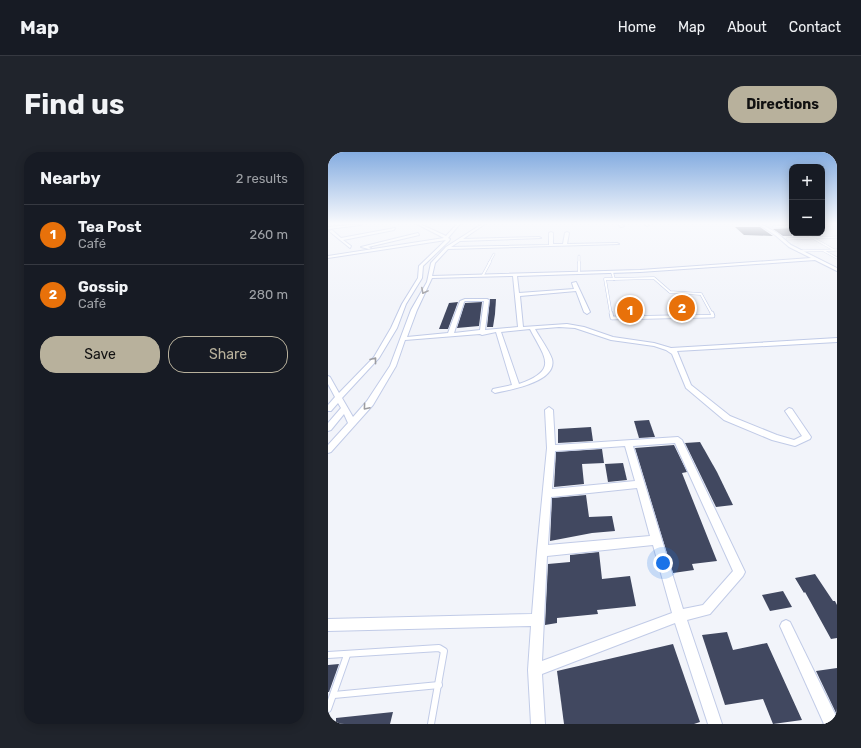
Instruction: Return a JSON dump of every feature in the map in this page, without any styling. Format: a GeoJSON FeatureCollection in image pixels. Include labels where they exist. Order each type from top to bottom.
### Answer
{"type":"FeatureCollection","features":[{"type":"Feature","properties":{"kind":"street"},"geometry":{"type":"LineString","coordinates":[[328,258],[372,251]]}},
{"type":"Feature","properties":{"kind":"street"},"geometry":{"type":"LineString","coordinates":[[328,409],[376,358],[394,328],[404,304],[420,278],[421,266],[435,251]]}},
{"type":"Feature","properties":{"kind":"street"},"geometry":{"type":"LineString","coordinates":[[328,450],[332,430],[382,386],[393,366],[414,310],[431,277],[432,265],[445,251]]}},
{"type":"Feature","properties":{"kind":"street"},"geometry":{"type":"LineString","coordinates":[[799,251],[837,270]]}},
{"type":"Feature","properties":{"kind":"street"},"geometry":{"type":"LineString","coordinates":[[431,277],[612,272],[815,259]]}},
{"type":"Feature","properties":{"kind":"street"},"geometry":{"type":"LineString","coordinates":[[831,267],[837,267]]}},
{"type":"Feature","properties":{"kind":"street"},"geometry":{"type":"LineString","coordinates":[[515,274],[521,329]]}},
{"type":"Feature","properties":{"kind":"street"},"geometry":{"type":"LineString","coordinates":[[574,283],[587,312]]}},
{"type":"Feature","properties":{"kind":"street"},"geometry":{"type":"LineString","coordinates":[[517,295],[577,290]]}},
{"type":"Feature","properties":{"kind":"street"},"geometry":{"type":"LineString","coordinates":[[450,335],[462,301],[465,300],[488,300],[482,333]]}},
{"type":"Feature","properties":{"kind":"street"},"geometry":{"type":"LineString","coordinates":[[403,339],[572,325],[617,340],[655,344],[675,352],[688,386],[727,418],[775,438],[795,443],[807,437],[789,411]]}},
{"type":"Feature","properties":{"kind":"street"},"geometry":{"type":"LineString","coordinates":[[495,391],[534,380],[544,373],[550,364],[532,328]]}},
{"type":"Feature","properties":{"kind":"street"},"geometry":{"type":"LineString","coordinates":[[498,331],[516,386]]}},
{"type":"Feature","properties":{"kind":"street"},"geometry":{"type":"LineString","coordinates":[[670,350],[837,340]]}},
{"type":"Feature","properties":{"kind":"street"},"geometry":{"type":"LineString","coordinates":[[328,378],[348,417]]}},
{"type":"Feature","properties":{"kind":"street"},"geometry":{"type":"LineString","coordinates":[[538,724],[535,670],[542,551],[551,448],[548,410]]}},
{"type":"Feature","properties":{"kind":"street"},"geometry":{"type":"LineString","coordinates":[[332,430],[348,417]]}},
{"type":"Feature","properties":{"kind":"street"},"geometry":{"type":"LineString","coordinates":[[535,670],[679,616],[706,610],[739,572],[678,440],[551,448]]}},
{"type":"Feature","properties":{"kind":"street"},"geometry":{"type":"LineString","coordinates":[[628,443],[679,616],[715,724]]}},
{"type":"Feature","properties":{"kind":"street"},"geometry":{"type":"LineString","coordinates":[[548,493],[640,484]]}},
{"type":"Feature","properties":{"kind":"street"},"geometry":{"type":"LineString","coordinates":[[542,551],[656,540]]}},
{"type":"Feature","properties":{"kind":"street"},"geometry":{"type":"LineString","coordinates":[[328,625],[538,620]]}},
{"type":"Feature","properties":{"kind":"street"},"geometry":{"type":"LineString","coordinates":[[786,626],[832,724]]}},
{"type":"Feature","properties":{"kind":"lane"},"geometry":{"type":"LineString","coordinates":[[799,251],[807,251]]}},
{"type":"Feature","properties":{"kind":"lane"},"geometry":{"type":"LineString","coordinates":[[825,251],[837,258]]}},
{"type":"Feature","properties":{"kind":"lane"},"geometry":{"type":"LineString","coordinates":[[483,275],[494,254]]}},
{"type":"Feature","properties":{"kind":"lane"},"geometry":{"type":"LineString","coordinates":[[579,256],[579,273]]}},
{"type":"Feature","properties":{"kind":"lane"},"geometry":{"type":"LineString","coordinates":[[612,272],[614,279]]}},
{"type":"Feature","properties":{"kind":"lane"},"geometry":{"type":"LineString","coordinates":[[654,278],[660,281],[670,292],[700,294],[713,316],[612,318],[605,279],[614,279],[654,278]]}},
{"type":"Feature","properties":{"kind":"lane"},"geometry":{"type":"LineString","coordinates":[[328,655],[439,648],[444,651],[431,724]]}},
{"type":"Feature","properties":{"kind":"lane"},"geometry":{"type":"LineString","coordinates":[[328,709],[334,696],[347,655]]}},
{"type":"Feature","properties":{"kind":"lane"},"geometry":{"type":"LineString","coordinates":[[334,696],[439,685]]}},
{"type":"Feature","properties":{"kind":"building"},"geometry":{"type":"Polygon","coordinates":[[[490,299],[496,299],[495,314],[493,327],[487,327],[490,299]]]}},
{"type":"Feature","properties":{"kind":"building"},"geometry":{"type":"Polygon","coordinates":[[[458,302],[448,329],[439,329],[449,303],[458,302]]]}},
{"type":"Feature","properties":{"kind":"building"},"geometry":{"type":"Polygon","coordinates":[[[482,302],[479,326],[457,328],[465,303],[482,302]]]}},
{"type":"Feature","properties":{"kind":"building"},"geometry":{"type":"Polygon","coordinates":[[[649,420],[655,437],[639,438],[634,421],[649,420]]]}},
{"type":"Feature","properties":{"kind":"building"},"geometry":{"type":"Polygon","coordinates":[[[591,427],[593,441],[558,443],[558,429],[591,427]]]}},
{"type":"Feature","properties":{"kind":"building"},"geometry":{"type":"Polygon","coordinates":[[[700,442],[733,505],[716,507],[685,443],[700,442]]]}},
{"type":"Feature","properties":{"kind":"building"},"geometry":{"type":"Polygon","coordinates":[[[674,445],[687,472],[682,473],[717,561],[692,564],[694,570],[673,573],[635,448],[674,445]]]}},
{"type":"Feature","properties":{"kind":"building"},"geometry":{"type":"Polygon","coordinates":[[[602,449],[604,463],[582,464],[584,484],[554,487],[556,452],[602,449]]]}},
{"type":"Feature","properties":{"kind":"building"},"geometry":{"type":"Polygon","coordinates":[[[623,463],[627,480],[608,482],[605,464],[623,463]]]}},
{"type":"Feature","properties":{"kind":"building"},"geometry":{"type":"Polygon","coordinates":[[[586,495],[589,517],[612,516],[615,531],[592,533],[550,541],[552,498],[586,495]]]}},
{"type":"Feature","properties":{"kind":"building"},"geometry":{"type":"Polygon","coordinates":[[[599,552],[602,579],[630,576],[636,606],[597,610],[598,614],[557,618],[557,623],[545,625],[548,564],[570,562],[570,555],[599,552]]]}},
{"type":"Feature","properties":{"kind":"building"},"geometry":{"type":"Polygon","coordinates":[[[815,574],[837,605],[837,638],[831,639],[805,592],[804,593],[795,578],[815,574]]]}},
{"type":"Feature","properties":{"kind":"building"},"geometry":{"type":"Polygon","coordinates":[[[783,591],[792,607],[770,611],[762,595],[783,591]]]}},
{"type":"Feature","properties":{"kind":"building"},"geometry":{"type":"Polygon","coordinates":[[[727,632],[733,650],[767,643],[802,720],[773,724],[763,699],[725,705],[702,635],[727,632]]]}},
{"type":"Feature","properties":{"kind":"building"},"geometry":{"type":"Polygon","coordinates":[[[673,644],[700,722],[694,724],[564,724],[557,671],[673,644]]]}},
{"type":"Feature","properties":{"kind":"building"},"geometry":{"type":"Polygon","coordinates":[[[339,664],[329,692],[328,692],[328,665],[339,664]]]}},
{"type":"Feature","properties":{"kind":"building"},"geometry":{"type":"Polygon","coordinates":[[[837,668],[837,715],[816,671],[837,668]]]}},
{"type":"Feature","properties":{"kind":"building"},"geometry":{"type":"Polygon","coordinates":[[[393,712],[390,724],[336,724],[336,718],[393,712]]]}},
{"type":"Feature","properties":{"kind":"place","name":"Gossip"},"geometry":{"type":"Point","coordinates":[682,308]}},
{"type":"Feature","properties":{"kind":"place","name":"Tea Post"},"geometry":{"type":"Point","coordinates":[630,310]}}]}
